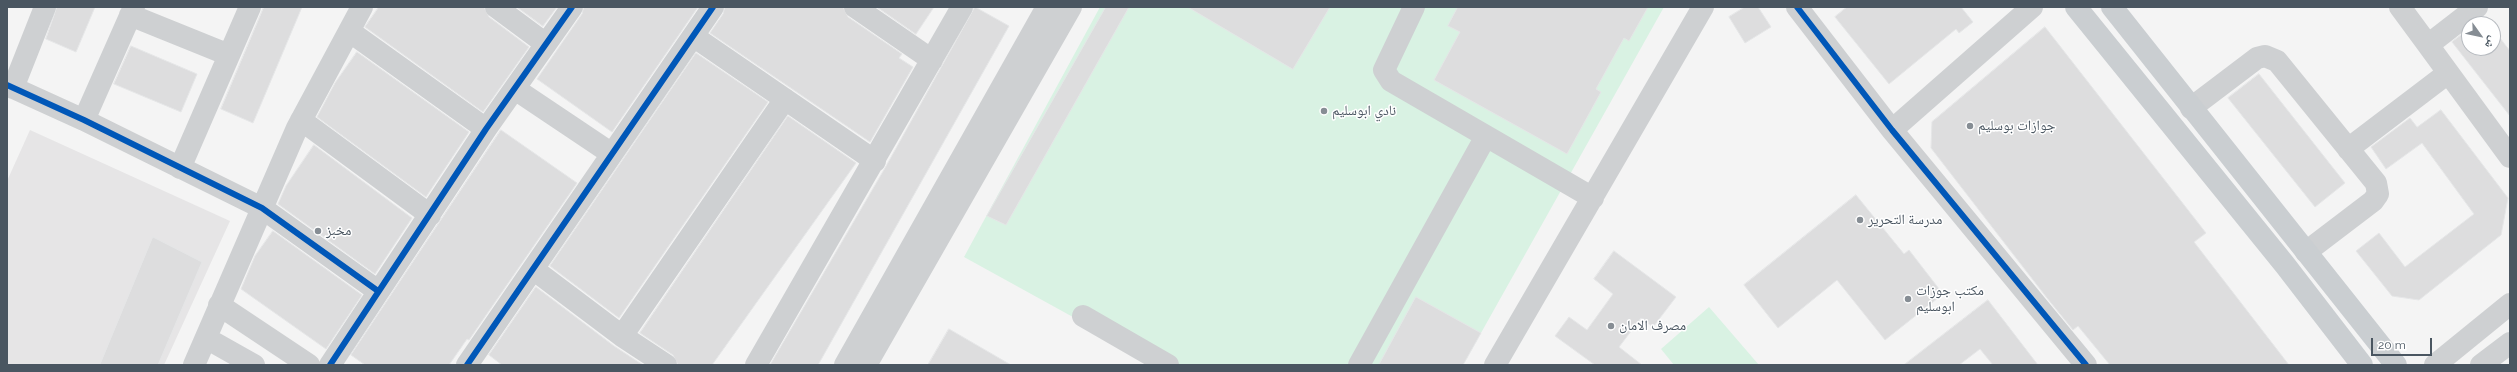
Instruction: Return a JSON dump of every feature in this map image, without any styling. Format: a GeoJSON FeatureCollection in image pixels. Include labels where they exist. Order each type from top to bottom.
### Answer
{"type":"FeatureCollection","features":[{"type":"Feature","properties":{"kind":"main road"},"geometry":{"type":"LineString","coordinates":[[2076,7],[2285,265],[2362,365]]}},
{"type":"Feature","properties":{"kind":"main road"},"geometry":{"type":"LineString","coordinates":[[2112,7],[2396,365]]}},
{"type":"Feature","properties":{"kind":"main road"},"geometry":{"type":"LineString","coordinates":[[2108,47],[2131,30]]}},
{"type":"Feature","properties":{"kind":"street"},"geometry":{"type":"LineString","coordinates":[[45,7],[10,87],[84,120],[262,208],[378,291]]}},
{"type":"Feature","properties":{"kind":"street"},"geometry":{"type":"LineString","coordinates":[[180,168],[250,7]]}},
{"type":"Feature","properties":{"kind":"street"},"geometry":{"type":"LineString","coordinates":[[194,365],[301,120],[362,7]]}},
{"type":"Feature","properties":{"kind":"street"},"geometry":{"type":"LineString","coordinates":[[496,7],[546,44]]}},
{"type":"Feature","properties":{"kind":"street"},"geometry":{"type":"LineString","coordinates":[[330,365],[486,130],[572,7]]}},
{"type":"Feature","properties":{"kind":"street"},"geometry":{"type":"LineString","coordinates":[[472,363],[533,269],[713,7]]}},
{"type":"Feature","properties":{"kind":"street"},"geometry":{"type":"LineString","coordinates":[[855,7],[932,60]]}},
{"type":"Feature","properties":{"kind":"street"},"geometry":{"type":"LineString","coordinates":[[756,365],[875,161],[962,7]]}},
{"type":"Feature","properties":{"kind":"street"},"geometry":{"type":"LineString","coordinates":[[845,365],[1043,15],[1071,7]]}},
{"type":"Feature","properties":{"kind":"street"},"geometry":{"type":"LineString","coordinates":[[1414,7],[1384,70],[1391,81],[1593,198]]}},
{"type":"Feature","properties":{"kind":"street"},"geometry":{"type":"LineString","coordinates":[[1495,365],[1703,7]]}},
{"type":"Feature","properties":{"kind":"street"},"geometry":{"type":"LineString","coordinates":[[1798,7],[1892,130],[2086,365]]}},
{"type":"Feature","properties":{"kind":"street"},"geometry":{"type":"LineString","coordinates":[[1892,130],[2032,7]]}},
{"type":"Feature","properties":{"kind":"street"},"geometry":{"type":"LineString","coordinates":[[2400,7],[2510,157]]}},
{"type":"Feature","properties":{"kind":"street"},"geometry":{"type":"LineString","coordinates":[[2428,45],[2476,7]]}},
{"type":"Feature","properties":{"kind":"street"},"geometry":{"type":"LineString","coordinates":[[84,120],[132,11],[229,55]]}},
{"type":"Feature","properties":{"kind":"street"},"geometry":{"type":"LineString","coordinates":[[866,365],[1043,15]]}},
{"type":"Feature","properties":{"kind":"street"},"geometry":{"type":"LineString","coordinates":[[349,31],[486,130]]}},
{"type":"Feature","properties":{"kind":"street"},"geometry":{"type":"LineString","coordinates":[[694,36],[875,161]]}},
{"type":"Feature","properties":{"kind":"street"},"geometry":{"type":"LineString","coordinates":[[2191,108],[2257,58],[2271,57],[2277,61],[2376,183],[2378,194],[2373,201],[2306,252]]}},
{"type":"Feature","properties":{"kind":"street"},"geometry":{"type":"LineString","coordinates":[[2348,149],[2448,73]]}},
{"type":"Feature","properties":{"kind":"street"},"geometry":{"type":"LineString","coordinates":[[515,89],[612,154]]}},
{"type":"Feature","properties":{"kind":"street"},"geometry":{"type":"LineString","coordinates":[[622,336],[785,99]]}},
{"type":"Feature","properties":{"kind":"street"},"geometry":{"type":"LineString","coordinates":[[301,120],[430,215]]}},
{"type":"Feature","properties":{"kind":"street"},"geometry":{"type":"LineString","coordinates":[[1359,365],[1486,136]]}},
{"type":"Feature","properties":{"kind":"street"},"geometry":{"type":"LineString","coordinates":[[533,269],[622,336],[666,365]]}},
{"type":"Feature","properties":{"kind":"street"},"geometry":{"type":"LineString","coordinates":[[2434,365],[2510,304]]}},
{"type":"Feature","properties":{"kind":"street"},"geometry":{"type":"LineString","coordinates":[[219,305],[309,365]]}},
{"type":"Feature","properties":{"kind":"street"},"geometry":{"type":"LineString","coordinates":[[1083,316],[1168,365]]}},
{"type":"Feature","properties":{"kind":"street"},"geometry":{"type":"LineString","coordinates":[[206,338],[254,365]]}},
{"type":"Feature","properties":{"kind":"street"},"geometry":{"type":"LineString","coordinates":[[2481,365],[2510,343]]}},
{"type":"Feature","properties":{"kind":"shaded area"},"geometry":{"type":"Polygon","coordinates":[[[30,130],[230,221],[164,365],[7,365],[7,181],[30,130]]]}},
{"type":"Feature","properties":{"kind":"green space","name":"نادي ابوسليم"},"geometry":{"type":"Polygon","coordinates":[[[1100,7],[1664,7],[1463,365],[1160,365],[964,257],[1100,7]]]}},
{"type":"Feature","properties":{"kind":"green space"},"geometry":{"type":"Polygon","coordinates":[[[1709,307],[1759,365],[1674,365],[1661,349],[1709,307]]]}},
{"type":"Feature","properties":{"kind":"building"},"geometry":{"type":"Polygon","coordinates":[[[57,7],[95,7],[76,52],[46,39],[57,7]]]}},
{"type":"Feature","properties":{"kind":"building"},"geometry":{"type":"Polygon","coordinates":[[[264,7],[302,7],[253,123],[221,109],[264,7]]]}},
{"type":"Feature","properties":{"kind":"building"},"geometry":{"type":"Polygon","coordinates":[[[379,7],[484,7],[489,17],[529,47],[483,112],[365,27],[379,7]]]}},
{"type":"Feature","properties":{"kind":"building"},"geometry":{"type":"Polygon","coordinates":[[[517,7],[557,7],[543,26],[517,7]]]}},
{"type":"Feature","properties":{"kind":"building"},"geometry":{"type":"Polygon","coordinates":[[[584,7],[698,7],[612,132],[537,79],[582,14],[584,7]]]}},
{"type":"Feature","properties":{"kind":"building"},"geometry":{"type":"Polygon","coordinates":[[[725,7],[843,7],[848,17],[902,54],[899,58],[913,67],[870,142],[710,33],[723,14],[725,7]]]}},
{"type":"Feature","properties":{"kind":"building"},"geometry":{"type":"Polygon","coordinates":[[[877,7],[934,7],[916,34],[877,7]]]}},
{"type":"Feature","properties":{"kind":"building"},"geometry":{"type":"Polygon","coordinates":[[[975,7],[1009,26],[818,365],[770,365],[885,168],[975,7]]]}},
{"type":"Feature","properties":{"kind":"building"},"geometry":{"type":"Polygon","coordinates":[[[1106,7],[1129,7],[1006,225],[987,216],[1106,7]]]}},
{"type":"Feature","properties":{"kind":"building"},"geometry":{"type":"Polygon","coordinates":[[[1188,7],[1330,7],[1293,69],[1188,7]]]}},
{"type":"Feature","properties":{"kind":"building"},"geometry":{"type":"Polygon","coordinates":[[[1458,7],[1648,7],[1629,41],[1624,38],[1596,89],[1601,92],[1567,154],[1434,80],[1460,32],[1448,26],[1458,7]]]}},
{"type":"Feature","properties":{"kind":"building"},"geometry":{"type":"Polygon","coordinates":[[[1745,7],[1758,7],[1771,27],[1745,43],[1729,17],[1745,7]]]}},
{"type":"Feature","properties":{"kind":"building"},"geometry":{"type":"Polygon","coordinates":[[[1847,7],[1961,7],[1973,22],[1959,33],[1956,29],[1889,84],[1835,17],[1847,7]]]}},
{"type":"Feature","properties":{"kind":"building"},"geometry":{"type":"Polygon","coordinates":[[[2045,27],[2206,233],[2194,242],[2289,365],[2110,365],[2078,326],[2073,330],[1931,148],[1932,122],[2045,27]]]}},
{"type":"Feature","properties":{"kind":"building"},"geometry":{"type":"Polygon","coordinates":[[[2461,35],[2461,53],[2452,42],[2461,35]]]}},
{"type":"Feature","properties":{"kind":"building"},"geometry":{"type":"Polygon","coordinates":[[[2501,39],[2510,51],[2510,116],[2463,56],[2501,56],[2501,39]]]}},
{"type":"Feature","properties":{"kind":"building"},"geometry":{"type":"Polygon","coordinates":[[[131,46],[197,74],[181,112],[114,84],[131,46]]]}},
{"type":"Feature","properties":{"kind":"building"},"geometry":{"type":"Polygon","coordinates":[[[357,52],[469,132],[426,197],[317,117],[335,83],[357,52]]]}},
{"type":"Feature","properties":{"kind":"building"},"geometry":{"type":"Polygon","coordinates":[[[696,53],[768,102],[619,318],[550,266],[696,53]]]}},
{"type":"Feature","properties":{"kind":"building"},"geometry":{"type":"Polygon","coordinates":[[[2259,74],[2345,183],[2315,207],[2228,98],[2259,74]]]}},
{"type":"Feature","properties":{"kind":"building"},"geometry":{"type":"Polygon","coordinates":[[[2441,110],[2508,198],[2501,235],[2419,300],[2392,296],[2356,251],[2379,233],[2405,267],[2474,214],[2422,143],[2386,169],[2371,147],[2410,118],[2417,127],[2441,110]]]}},
{"type":"Feature","properties":{"kind":"building"},"geometry":{"type":"Polygon","coordinates":[[[788,116],[856,163],[712,365],[678,365],[673,355],[640,333],[788,116]]]}},
{"type":"Feature","properties":{"kind":"building"},"geometry":{"type":"Polygon","coordinates":[[[501,130],[577,183],[469,340],[467,339],[449,365],[365,365],[351,355],[501,130]]]}},
{"type":"Feature","properties":{"kind":"building"},"geometry":{"type":"Polygon","coordinates":[[[314,145],[412,218],[375,274],[278,204],[286,186],[314,145]]]}},
{"type":"Feature","properties":{"kind":"building"},"geometry":{"type":"Polygon","coordinates":[[[1856,195],[1904,254],[1909,250],[1943,294],[1885,340],[1837,280],[1778,328],[1744,285],[1856,195]]]}},
{"type":"Feature","properties":{"kind":"building"},"geometry":{"type":"Polygon","coordinates":[[[273,231],[362,295],[326,349],[241,289],[255,256],[273,231]]]}},
{"type":"Feature","properties":{"kind":"building"},"geometry":{"type":"Polygon","coordinates":[[[153,237],[202,262],[158,365],[100,365],[153,237]]]}},
{"type":"Feature","properties":{"kind":"building"},"geometry":{"type":"Polygon","coordinates":[[[1614,251],[1676,297],[1653,327],[1641,318],[1619,347],[1642,365],[1595,365],[1555,336],[1569,317],[1587,330],[1613,294],[1594,279],[1614,251]]]}},
{"type":"Feature","properties":{"kind":"building"},"geometry":{"type":"Polygon","coordinates":[[[536,287],[614,346],[643,365],[502,365],[489,355],[536,287]]]}},
{"type":"Feature","properties":{"kind":"building"},"geometry":{"type":"Polygon","coordinates":[[[1416,297],[1481,333],[1463,365],[1379,365],[1416,297]]]}},
{"type":"Feature","properties":{"kind":"building"},"geometry":{"type":"Polygon","coordinates":[[[1988,300],[2038,365],[1993,365],[1980,349],[1959,365],[1904,365],[1988,300]]]}},
{"type":"Feature","properties":{"kind":"building"},"geometry":{"type":"Polygon","coordinates":[[[949,329],[1011,365],[928,365],[949,329]]]}},
{"type":"Feature","properties":{"kind":"cycle path"},"geometry":{"type":"LineString","coordinates":[[330,365],[486,129],[572,7]]}},
{"type":"Feature","properties":{"kind":"cycle path"},"geometry":{"type":"LineString","coordinates":[[467,365],[713,7]]}},
{"type":"Feature","properties":{"kind":"cycle path"},"geometry":{"type":"LineString","coordinates":[[1797,7],[1892,130],[2086,365]]}},
{"type":"Feature","properties":{"kind":"cycle path"},"geometry":{"type":"LineString","coordinates":[[7,85],[84,120],[262,208],[378,291]]}},
{"type":"Feature","properties":{"kind":"place","name":"نادي ابوسليم"},"geometry":{"type":"Point","coordinates":[1324,111]}},
{"type":"Feature","properties":{"kind":"place","name":"جوازات بوسليم"},"geometry":{"type":"Point","coordinates":[1970,126]}},
{"type":"Feature","properties":{"kind":"place","name":"مدرسة التحرير"},"geometry":{"type":"Point","coordinates":[1860,220]}},
{"type":"Feature","properties":{"kind":"place","name":"مخبز"},"geometry":{"type":"Point","coordinates":[318,231]}},
{"type":"Feature","properties":{"kind":"place","name":"مكتب جوزات ابوسليم"},"geometry":{"type":"Point","coordinates":[1908,299]}},
{"type":"Feature","properties":{"kind":"place","name":"مصرف الامان"},"geometry":{"type":"Point","coordinates":[1611,326]}}]}
